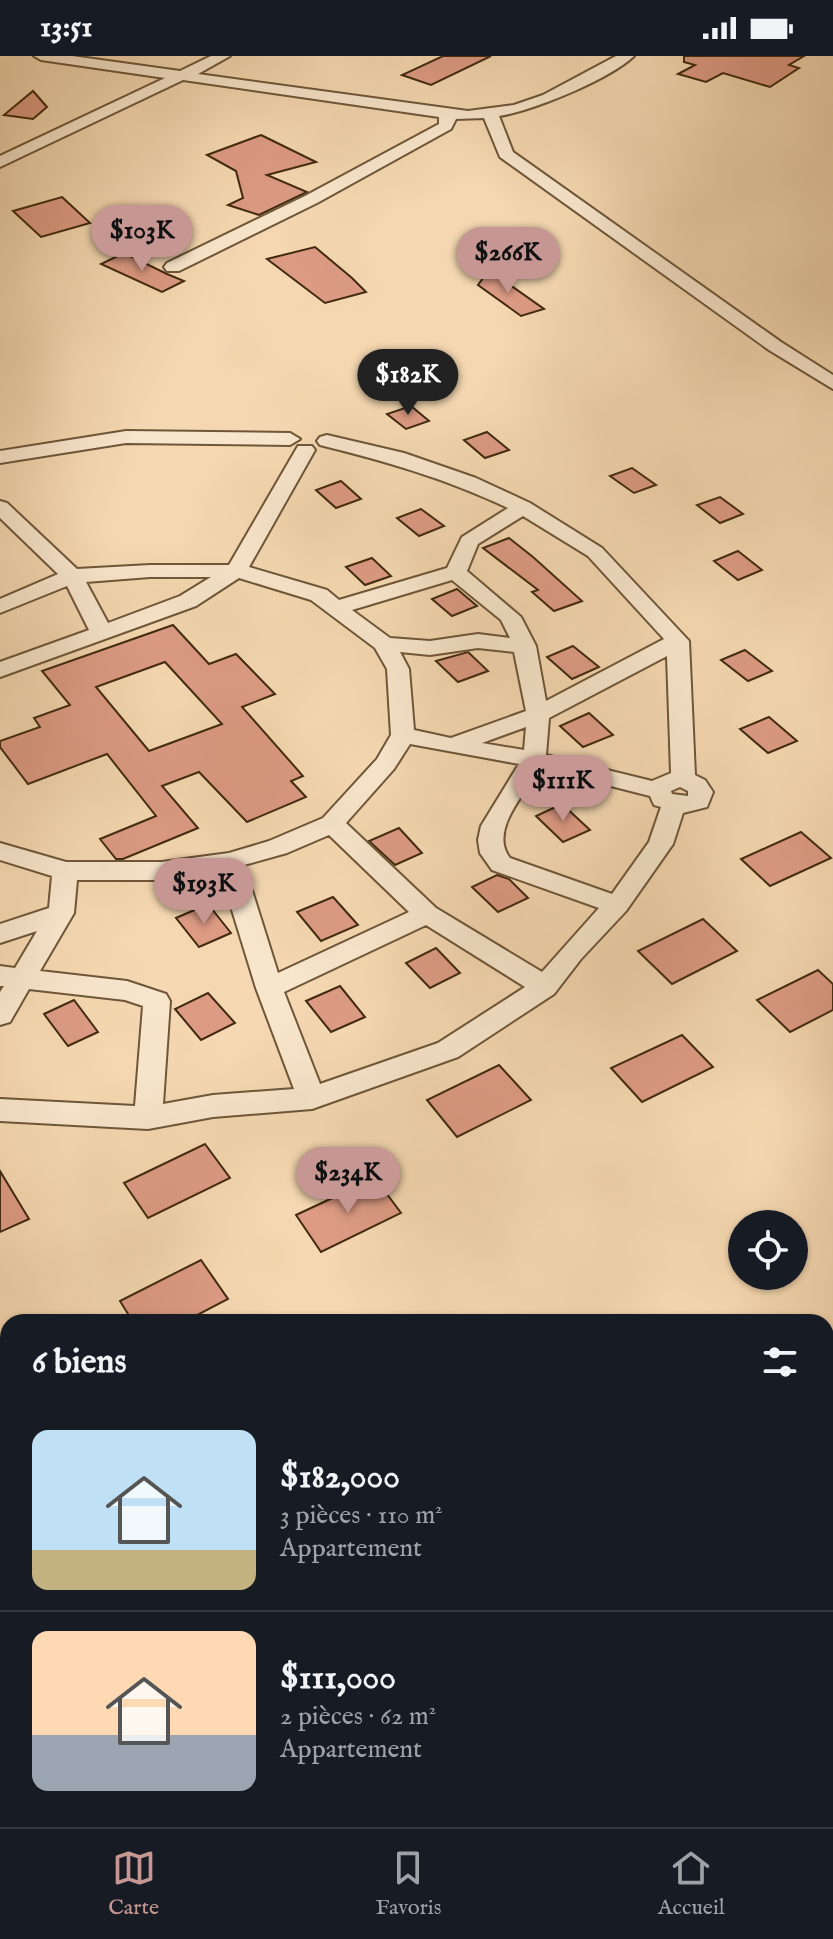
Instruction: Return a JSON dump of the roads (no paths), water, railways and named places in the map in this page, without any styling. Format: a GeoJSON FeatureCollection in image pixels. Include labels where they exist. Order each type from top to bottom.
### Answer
{"type":"FeatureCollection","features":[{"type":"Feature","properties":{"kind":"street"},"geometry":{"type":"LineString","coordinates":[[41,56],[468,116],[517,109],[548,98],[627,56]]}},
{"type":"Feature","properties":{"kind":"street"},"geometry":{"type":"LineString","coordinates":[[0,162],[223,56]]}},
{"type":"Feature","properties":{"kind":"street"},"geometry":{"type":"LineString","coordinates":[[173,267],[323,196],[401,152],[446,126],[448,119],[445,113]]}},
{"type":"Feature","properties":{"kind":"street"},"geometry":{"type":"LineString","coordinates":[[490,113],[506,154],[775,346],[833,383]]}},
{"type":"Feature","properties":{"kind":"street"},"geometry":{"type":"LineString","coordinates":[[0,457],[126,437],[322,447],[327,441],[426,467],[469,482],[523,507],[595,552],[678,641],[683,779],[670,780],[661,844],[617,905],[572,952],[545,987],[448,1050],[312,1098],[213,1106],[148,1118],[0,1110]]}},
{"type":"Feature","properties":{"kind":"street"},"geometry":{"type":"LineString","coordinates":[[0,670],[188,601],[236,571],[298,444]]}},
{"type":"Feature","properties":{"kind":"street"},"geometry":{"type":"LineString","coordinates":[[0,507],[72,576],[102,633]]}},
{"type":"Feature","properties":{"kind":"street"},"geometry":{"type":"LineString","coordinates":[[456,572],[469,541],[523,507]]}},
{"type":"Feature","properties":{"kind":"street"},"geometry":{"type":"LineString","coordinates":[[0,607],[72,576],[150,571],[236,571],[319,595],[384,644],[398,669],[403,735],[386,764],[332,824],[278,847],[230,861],[162,871],[65,871],[0,851]]}},
{"type":"Feature","properties":{"kind":"street"},"geometry":{"type":"LineString","coordinates":[[338,607],[456,572]]}},
{"type":"Feature","properties":{"kind":"street"},"geometry":{"type":"LineString","coordinates":[[456,572],[510,617],[525,646],[527,670],[538,715],[533,759],[498,815],[489,845],[492,856],[501,864],[617,905]]}},
{"type":"Feature","properties":{"kind":"street"},"geometry":{"type":"LineString","coordinates":[[478,641],[510,617]]}},
{"type":"Feature","properties":{"kind":"street"},"geometry":{"type":"LineString","coordinates":[[384,644],[430,648],[478,641],[525,646]]}},
{"type":"Feature","properties":{"kind":"street"},"geometry":{"type":"LineString","coordinates":[[452,746],[538,715],[678,641]]}},
{"type":"Feature","properties":{"kind":"street"},"geometry":{"type":"LineString","coordinates":[[403,735],[533,759],[667,798]]}},
{"type":"Feature","properties":{"kind":"street"},"geometry":{"type":"LineString","coordinates":[[332,824],[427,914],[545,987]]}},
{"type":"Feature","properties":{"kind":"street"},"geometry":{"type":"LineString","coordinates":[[230,861],[269,988],[312,1098]]}},
{"type":"Feature","properties":{"kind":"street"},"geometry":{"type":"LineString","coordinates":[[0,1015],[10,978],[61,913],[65,871]]}},
{"type":"Feature","properties":{"kind":"street"},"geometry":{"type":"LineString","coordinates":[[0,934],[61,913]]}},
{"type":"Feature","properties":{"kind":"street"},"geometry":{"type":"LineString","coordinates":[[269,988],[427,914]]}},
{"type":"Feature","properties":{"kind":"street"},"geometry":{"type":"LineString","coordinates":[[10,978],[127,991],[157,1001],[148,1118]]}}]}
